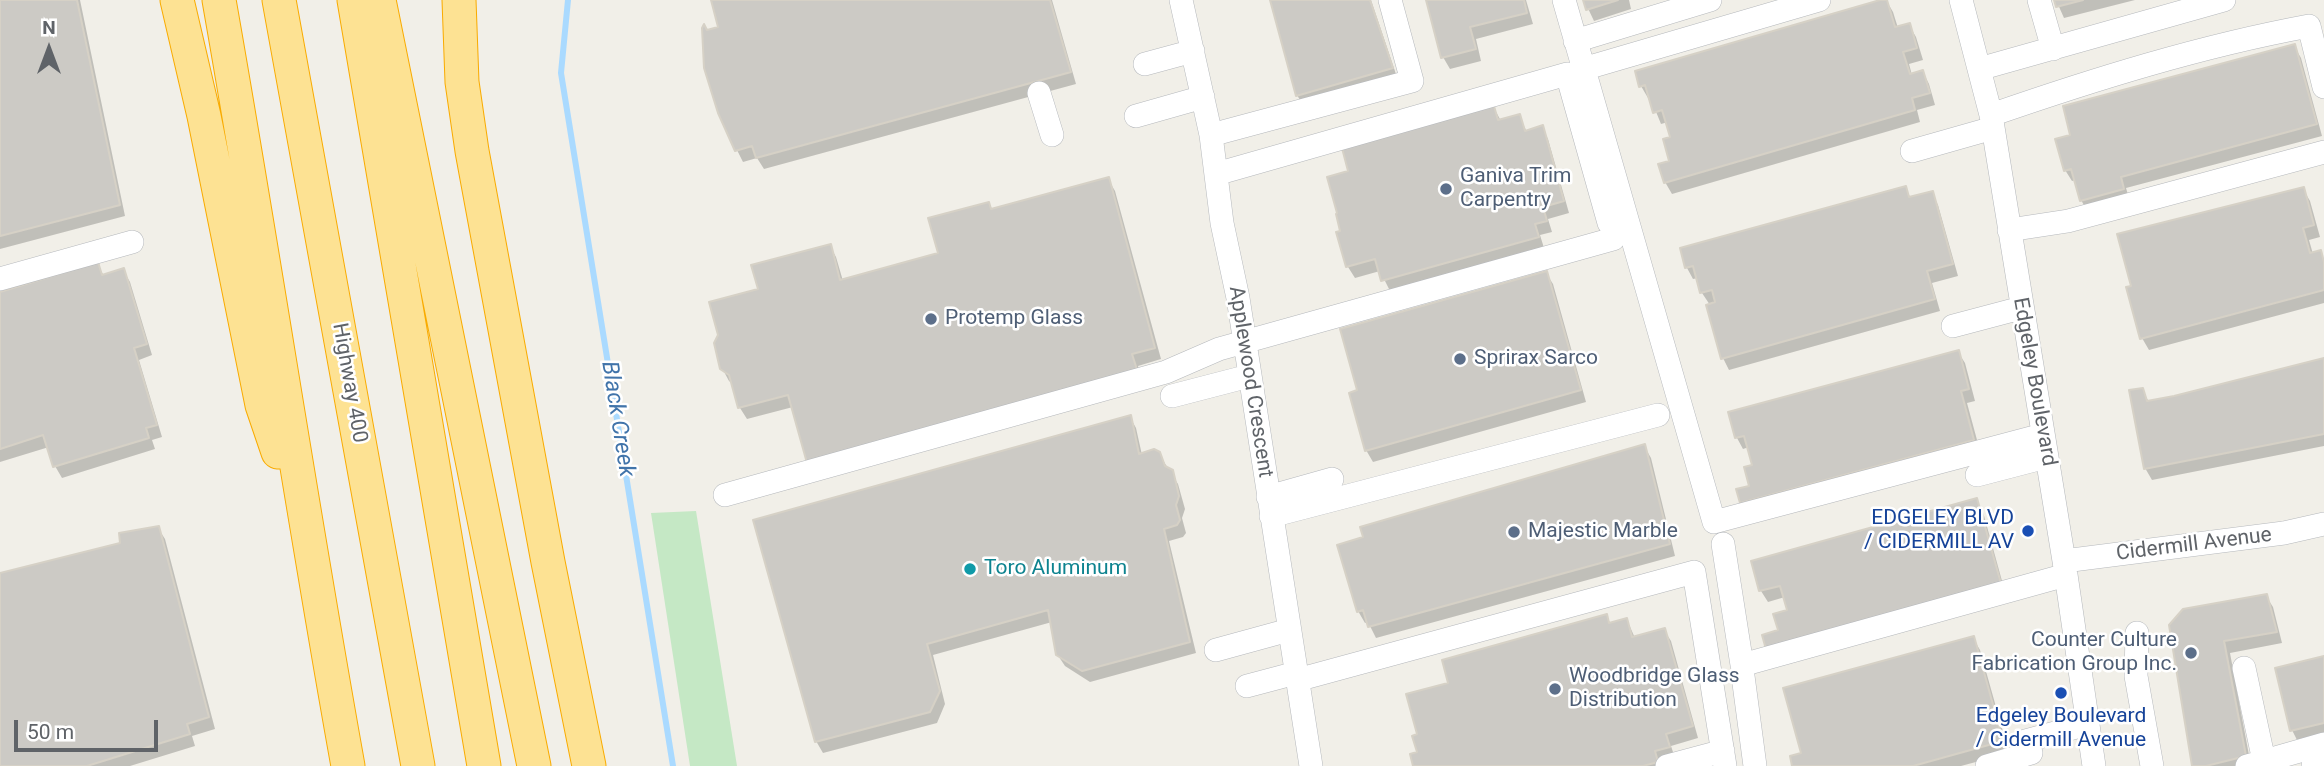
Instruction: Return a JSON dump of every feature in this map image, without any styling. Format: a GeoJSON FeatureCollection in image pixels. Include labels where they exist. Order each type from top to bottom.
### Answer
{"type":"FeatureCollection","features":[{"type":"Feature","properties":{"kind":"highway"},"geometry":{"type":"LineString","coordinates":[[177,0],[204,116],[262,405],[307,541]]}},
{"type":"Feature","properties":{"kind":"highway"},"geometry":{"type":"LineString","coordinates":[[219,0],[273,317],[307,541],[348,766]]}},
{"type":"Feature","properties":{"kind":"highway","name":"Highway 400"},"geometry":{"type":"LineString","coordinates":[[279,0],[418,766]]}},
{"type":"Feature","properties":{"kind":"highway"},"geometry":{"type":"LineString","coordinates":[[354,0],[484,766]]}},
{"type":"Feature","properties":{"kind":"highway"},"geometry":{"type":"LineString","coordinates":[[379,0],[534,766]]}},
{"type":"Feature","properties":{"kind":"highway"},"geometry":{"type":"LineString","coordinates":[[459,0],[462,82],[472,151],[548,562],[589,766]]}},
{"type":"Feature","properties":{"kind":"street","name":"Applewood Crescent"},"geometry":{"type":"LineString","coordinates":[[1181,0],[1211,135],[1222,223],[1250,376],[1311,766]]}},
{"type":"Feature","properties":{"kind":"street"},"geometry":{"type":"LineString","coordinates":[[1211,135],[1412,81],[1390,0]]}},
{"type":"Feature","properties":{"kind":"street"},"geometry":{"type":"LineString","coordinates":[[1564,0],[1714,522],[2044,446]]}},
{"type":"Feature","properties":{"kind":"street"},"geometry":{"type":"LineString","coordinates":[[1575,41],[1710,0]]}},
{"type":"Feature","properties":{"kind":"street"},"geometry":{"type":"LineString","coordinates":[[1584,69],[1819,0]]}},
{"type":"Feature","properties":{"kind":"street","name":"Edgeley Boulevard"},"geometry":{"type":"LineString","coordinates":[[1961,0],[1992,122],[2066,574],[2094,766]]}},
{"type":"Feature","properties":{"kind":"street"},"geometry":{"type":"LineString","coordinates":[[2039,0],[2053,49]]}},
{"type":"Feature","properties":{"kind":"street"},"geometry":{"type":"LineString","coordinates":[[1979,69],[2224,0]]}},
{"type":"Feature","properties":{"kind":"street"},"geometry":{"type":"LineString","coordinates":[[1912,151],[1992,122],[2063,90],[2253,37],[2309,26],[2324,87]]}},
{"type":"Feature","properties":{"kind":"street"},"geometry":{"type":"LineString","coordinates":[[1144,64],[1194,51]]}},
{"type":"Feature","properties":{"kind":"street"},"geometry":{"type":"LineString","coordinates":[[1216,174],[1567,74],[1611,231],[1243,334]]}},
{"type":"Feature","properties":{"kind":"street"},"geometry":{"type":"LineString","coordinates":[[1039,93],[1052,135]]}},
{"type":"Feature","properties":{"kind":"street"},"geometry":{"type":"LineString","coordinates":[[1136,116],[1203,97]]}},
{"type":"Feature","properties":{"kind":"street"},"geometry":{"type":"LineString","coordinates":[[2009,230],[2068,221],[2324,152]]}},
{"type":"Feature","properties":{"kind":"street"},"geometry":{"type":"LineString","coordinates":[[0,279],[132,242]]}},
{"type":"Feature","properties":{"kind":"street"},"geometry":{"type":"LineString","coordinates":[[1953,326],[2021,308]]}},
{"type":"Feature","properties":{"kind":"street"},"geometry":{"type":"LineString","coordinates":[[725,495],[1166,372],[1243,334],[1299,311]]}},
{"type":"Feature","properties":{"kind":"street"},"geometry":{"type":"LineString","coordinates":[[1196,358],[1203,388]]}},
{"type":"Feature","properties":{"kind":"street"},"geometry":{"type":"LineString","coordinates":[[1172,396],[1250,376]]}},
{"type":"Feature","properties":{"kind":"street"},"geometry":{"type":"LineString","coordinates":[[1269,506],[1658,415]]}},
{"type":"Feature","properties":{"kind":"street"},"geometry":{"type":"LineString","coordinates":[[1978,475],[2044,446]]}},
{"type":"Feature","properties":{"kind":"street"},"geometry":{"type":"LineString","coordinates":[[1269,506],[1332,479]]}},
{"type":"Feature","properties":{"kind":"street","name":"Cidermill Avenue"},"geometry":{"type":"LineString","coordinates":[[2066,574],[2324,524]]}},
{"type":"Feature","properties":{"kind":"street"},"geometry":{"type":"LineString","coordinates":[[1723,544],[1742,665],[2066,574]]}},
{"type":"Feature","properties":{"kind":"street"},"geometry":{"type":"LineString","coordinates":[[1247,686],[1694,572],[1724,758],[1667,766]]}},
{"type":"Feature","properties":{"kind":"street"},"geometry":{"type":"LineString","coordinates":[[1989,607],[2066,574]]}},
{"type":"Feature","properties":{"kind":"street"},"geometry":{"type":"LineString","coordinates":[[1216,650],[1289,630]]}},
{"type":"Feature","properties":{"kind":"street"},"geometry":{"type":"LineString","coordinates":[[2137,633],[2136,676],[2152,766]]}},
{"type":"Feature","properties":{"kind":"street"},"geometry":{"type":"LineString","coordinates":[[1296,672],[1347,650]]}},
{"type":"Feature","properties":{"kind":"street"},"geometry":{"type":"LineString","coordinates":[[2244,668],[2255,764],[2324,744]]}},
{"type":"Feature","properties":{"kind":"street"},"geometry":{"type":"LineString","coordinates":[[1742,676],[1755,766]]}},
{"type":"Feature","properties":{"kind":"street"},"geometry":{"type":"LineString","coordinates":[[1987,766],[2088,724]]}},
{"type":"Feature","properties":{"kind":"street"},"geometry":{"type":"LineString","coordinates":[[2313,766],[2324,763]]}},
{"type":"Feature","properties":{"kind":"green space"},"geometry":{"type":"Polygon","coordinates":[[[696,511],[737,766],[690,766],[651,513],[696,511]]]}},
{"type":"Feature","properties":{"kind":"building"},"geometry":{"type":"Polygon","coordinates":[[[0,0],[77,0],[120,205],[0,236],[0,0]]]}},
{"type":"Feature","properties":{"kind":"building"},"geometry":{"type":"Polygon","coordinates":[[[711,0],[1050,0],[1071,72],[756,158],[752,146],[735,151],[718,113],[704,68],[702,28],[704,24],[707,30],[718,27],[711,0]]]}},
{"type":"Feature","properties":{"kind":"building"},"geometry":{"type":"Polygon","coordinates":[[[1270,0],[1370,0],[1393,68],[1296,96],[1270,0]]]}},
{"type":"Feature","properties":{"kind":"building"},"geometry":{"type":"Polygon","coordinates":[[[1426,0],[1524,0],[1527,13],[1470,27],[1476,49],[1441,58],[1426,0]]]}},
{"type":"Feature","properties":{"kind":"building"},"geometry":{"type":"Polygon","coordinates":[[[1583,0],[1618,0],[1586,10],[1583,0]]]}},
{"type":"Feature","properties":{"kind":"building"},"geometry":{"type":"Polygon","coordinates":[[[1887,0],[1895,27],[1910,23],[1917,48],[1903,52],[1910,74],[1923,70],[1930,93],[1912,98],[1915,110],[1664,183],[1658,164],[1669,161],[1663,139],[1670,137],[1662,110],[1653,113],[1645,85],[1639,87],[1635,71],[1887,0]]]}},
{"type":"Feature","properties":{"kind":"building"},"geometry":{"type":"Polygon","coordinates":[[[2054,0],[2083,0],[2056,7],[2054,0]]]}},
{"type":"Feature","properties":{"kind":"building"},"geometry":{"type":"Polygon","coordinates":[[[2295,44],[2317,124],[2121,177],[2124,189],[2080,201],[2071,169],[2064,171],[2055,139],[2070,135],[2063,106],[2295,44]]]}},
{"type":"Feature","properties":{"kind":"building","name":"Ganiva Trim Carpentry"},"geometry":{"type":"Polygon","coordinates":[[[1494,106],[1498,120],[1520,114],[1525,131],[1543,125],[1564,201],[1543,207],[1547,221],[1535,224],[1539,237],[1381,281],[1375,259],[1346,267],[1336,232],[1340,231],[1327,177],[1348,171],[1342,148],[1494,106]]]}},
{"type":"Feature","properties":{"kind":"building","name":"Protemp Glass"},"geometry":{"type":"Polygon","coordinates":[[[1109,177],[1155,348],[1132,354],[1138,373],[807,463],[788,395],[738,408],[729,375],[720,369],[714,343],[718,335],[709,302],[758,289],[751,265],[831,244],[840,280],[938,253],[928,218],[989,202],[991,209],[1109,177]]]}},
{"type":"Feature","properties":{"kind":"building"},"geometry":{"type":"Polygon","coordinates":[[[1906,186],[1909,197],[1933,191],[1953,264],[1927,271],[1935,299],[1721,359],[1706,305],[1715,302],[1712,290],[1700,293],[1693,266],[1685,268],[1680,248],[1906,186]]]}},
{"type":"Feature","properties":{"kind":"building"},"geometry":{"type":"Polygon","coordinates":[[[2304,187],[2314,225],[2303,228],[2310,253],[2321,250],[2324,290],[2140,339],[2126,287],[2131,286],[2117,234],[2304,187]]]}},
{"type":"Feature","properties":{"kind":"building"},"geometry":{"type":"Polygon","coordinates":[[[98,262],[102,275],[124,268],[147,344],[134,348],[157,425],[146,428],[149,438],[53,467],[43,435],[0,449],[0,292],[98,262]]]}},
{"type":"Feature","properties":{"kind":"building","name":"Sprirax Sarco"},"geometry":{"type":"Polygon","coordinates":[[[1547,271],[1581,390],[1365,451],[1349,393],[1357,390],[1340,329],[1547,271]]]}},
{"type":"Feature","properties":{"kind":"building"},"geometry":{"type":"Polygon","coordinates":[[[1959,350],[1969,389],[1961,391],[1974,440],[1740,503],[1736,489],[1749,486],[1744,467],[1752,465],[1744,436],[1735,438],[1728,412],[1959,350]]]}},
{"type":"Feature","properties":{"kind":"building"},"geometry":{"type":"Polygon","coordinates":[[[2324,358],[2324,434],[2144,469],[2129,390],[2143,388],[2147,401],[2324,358]]]}},
{"type":"Feature","properties":{"kind":"building","name":"Toro Aluminum"},"geometry":{"type":"Polygon","coordinates":[[[1131,415],[1139,454],[1154,449],[1160,452],[1165,466],[1173,470],[1179,496],[1176,505],[1180,520],[1177,525],[1164,529],[1190,642],[1082,671],[1056,655],[1048,610],[927,644],[940,691],[930,712],[815,742],[753,520],[1131,415]]]}},
{"type":"Feature","properties":{"kind":"building","name":"Majestic Marble"},"geometry":{"type":"Polygon","coordinates":[[[1645,444],[1670,544],[1368,627],[1363,610],[1357,612],[1337,545],[1363,537],[1360,527],[1645,444]]]}},
{"type":"Feature","properties":{"kind":"building"},"geometry":{"type":"Polygon","coordinates":[[[1977,498],[2002,587],[1767,653],[1762,635],[1778,630],[1773,614],[1787,610],[1780,586],[1759,591],[1751,561],[1977,498]]]}},
{"type":"Feature","properties":{"kind":"building"},"geometry":{"type":"Polygon","coordinates":[[[159,526],[209,717],[187,724],[190,734],[87,766],[0,766],[0,573],[120,543],[119,533],[159,526]]]}},
{"type":"Feature","properties":{"kind":"building"},"geometry":{"type":"Polygon","coordinates":[[[2267,594],[2277,632],[2224,641],[2246,756],[2206,766],[2192,766],[2169,625],[2183,609],[2267,594]]]}},
{"type":"Feature","properties":{"kind":"building","name":"Woodbridge Glass Distribution"},"geometry":{"type":"Polygon","coordinates":[[[1607,614],[1609,623],[1627,618],[1632,637],[1665,628],[1693,726],[1666,734],[1670,747],[1655,751],[1658,762],[1643,766],[1413,766],[1410,754],[1417,752],[1412,736],[1417,734],[1406,694],[1448,683],[1442,660],[1607,614]]]}},
{"type":"Feature","properties":{"kind":"building"},"geometry":{"type":"Polygon","coordinates":[[[1974,636],[2003,741],[1913,766],[1792,766],[1790,756],[1801,753],[1783,688],[1974,636]]]}},
{"type":"Feature","properties":{"kind":"building"},"geometry":{"type":"Polygon","coordinates":[[[2324,656],[2324,723],[2290,731],[2275,668],[2324,656]]]}},
{"type":"Feature","properties":{"kind":"waterway","name":"Black Creek"},"geometry":{"type":"LineString","coordinates":[[568,0],[561,73],[673,766]]}},
{"type":"Feature","properties":{"kind":"place","name":"Ganiva Trim Carpentry"},"geometry":{"type":"Point","coordinates":[1446,189]}},
{"type":"Feature","properties":{"kind":"place","name":"Protemp Glass"},"geometry":{"type":"Point","coordinates":[931,319]}},
{"type":"Feature","properties":{"kind":"place","name":"Sprirax Sarco"},"geometry":{"type":"Point","coordinates":[1460,359]}},
{"type":"Feature","properties":{"kind":"place","name":"EDGELEY BLVD / CIDERMILL AV"},"geometry":{"type":"Point","coordinates":[2028,531]}},
{"type":"Feature","properties":{"kind":"place","name":"Majestic Marble"},"geometry":{"type":"Point","coordinates":[1514,532]}},
{"type":"Feature","properties":{"kind":"place","name":"Toro Aluminum"},"geometry":{"type":"Point","coordinates":[970,569]}},
{"type":"Feature","properties":{"kind":"place","name":"Counter Culture Fabrication Group Inc."},"geometry":{"type":"Point","coordinates":[2191,653]}},
{"type":"Feature","properties":{"kind":"place","name":"Woodbridge Glass Distribution"},"geometry":{"type":"Point","coordinates":[1555,689]}},
{"type":"Feature","properties":{"kind":"place","name":"Edgeley Boulevard / Cidermill Avenue"},"geometry":{"type":"Point","coordinates":[2061,693]}}]}
